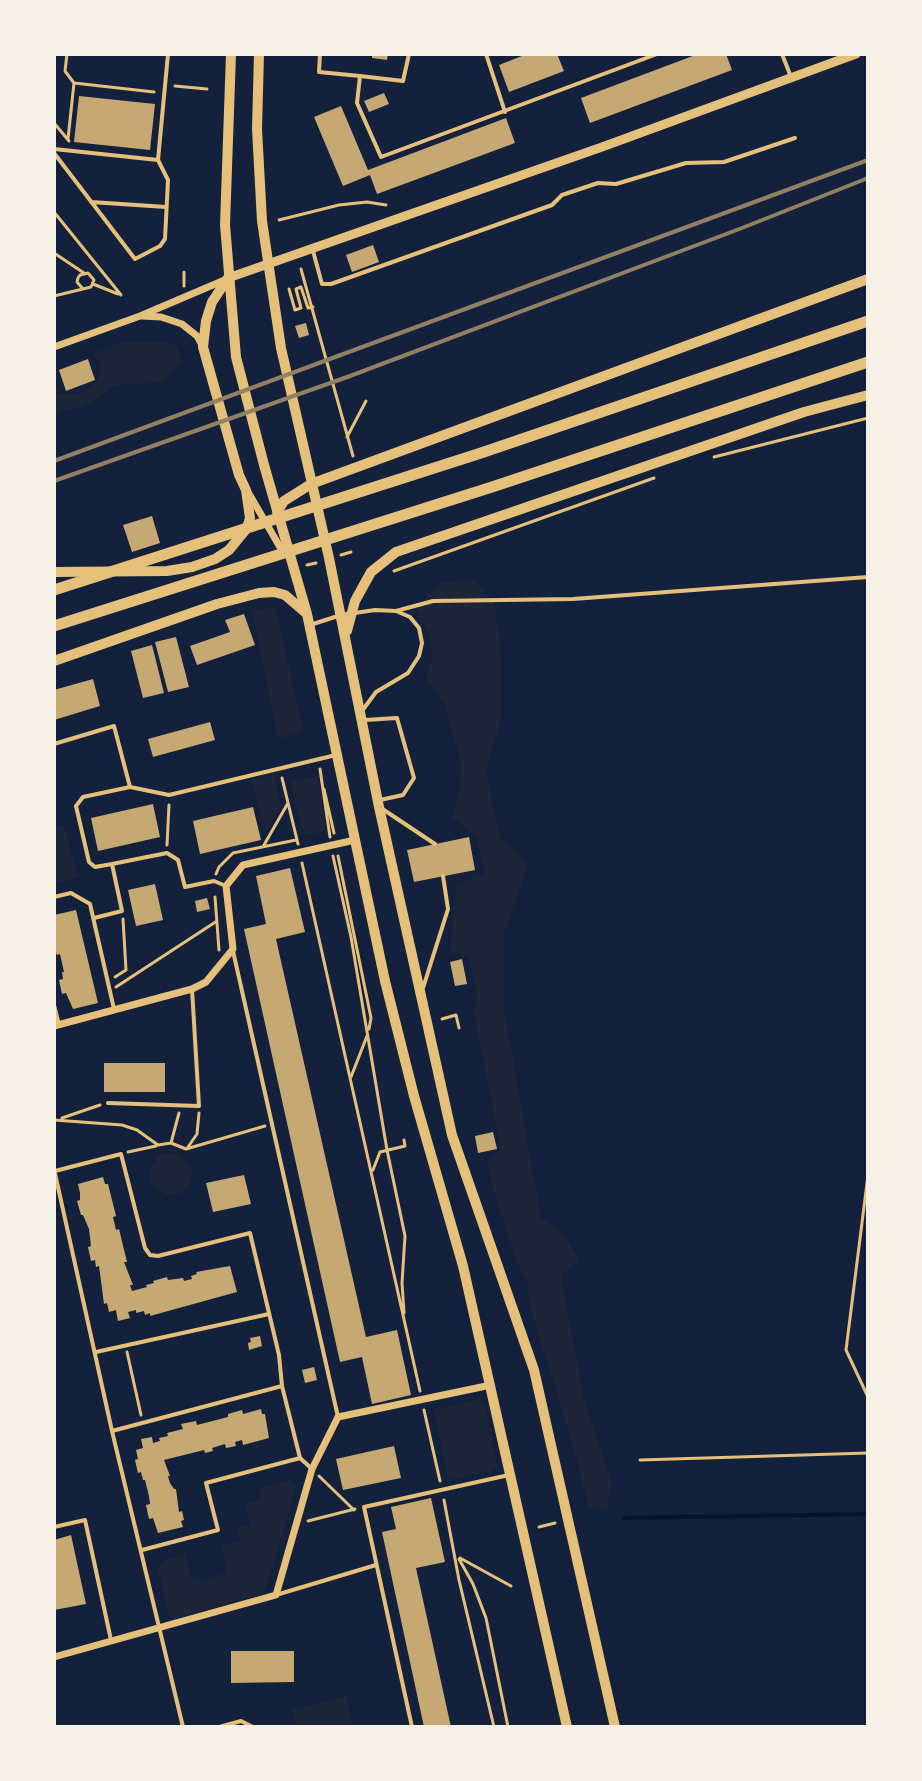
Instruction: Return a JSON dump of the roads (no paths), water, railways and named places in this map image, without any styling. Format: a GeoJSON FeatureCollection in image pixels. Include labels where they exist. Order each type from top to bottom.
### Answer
{"type":"FeatureCollection","features":[{"type":"Feature","properties":{"kind":"main road"},"geometry":{"type":"LineString","coordinates":[[231,54],[225,209],[236,357],[309,620],[385,981],[463,1266],[567,1727]]}},
{"type":"Feature","properties":{"kind":"main road"},"geometry":{"type":"LineString","coordinates":[[259,54],[259,175],[267,263],[281,348],[311,484],[345,614],[346,636],[378,804],[452,1135],[534,1370],[615,1727]]}},
{"type":"Feature","properties":{"kind":"main road"},"geometry":{"type":"LineString","coordinates":[[54,572],[167,571],[192,567],[229,550],[247,528],[250,518],[246,490],[203,347],[212,302],[228,278]]}},
{"type":"Feature","properties":{"kind":"main road"},"geometry":{"type":"LineString","coordinates":[[277,512],[284,501],[311,484],[868,279]]}},
{"type":"Feature","properties":{"kind":"main road"},"geometry":{"type":"LineString","coordinates":[[54,590],[481,453],[868,321]]}},
{"type":"Feature","properties":{"kind":"main road"},"geometry":{"type":"LineString","coordinates":[[54,626],[492,487],[868,362]]}},
{"type":"Feature","properties":{"kind":"main road"},"geometry":{"type":"LineString","coordinates":[[345,614],[371,572],[396,552],[804,412],[868,396]]}},
{"type":"Feature","properties":{"kind":"main road"},"geometry":{"type":"LineString","coordinates":[[54,661],[217,604],[259,593],[285,595],[309,620]]}},
{"type":"Feature","properties":{"kind":"street"},"geometry":{"type":"LineString","coordinates":[[54,347],[140,316],[267,263],[602,147],[856,54]]}},
{"type":"Feature","properties":{"kind":"street"},"geometry":{"type":"LineString","coordinates":[[140,316],[161,317],[182,324],[197,336],[203,347]]}},
{"type":"Feature","properties":{"kind":"street"},"geometry":{"type":"LineString","coordinates":[[246,490],[293,568]]}},
{"type":"Feature","properties":{"kind":"street"},"geometry":{"type":"LineString","coordinates":[[56,1025],[192,989],[206,982],[233,949],[226,886],[243,865],[355,840]]}},
{"type":"Feature","properties":{"kind":"street"},"geometry":{"type":"LineString","coordinates":[[54,1657],[276,1595],[312,1469],[338,1417],[491,1385]]}},
{"type":"Feature","properties":{"kind":"lane"},"geometry":{"type":"LineString","coordinates":[[54,151],[135,259],[160,246],[165,239],[168,180],[158,160],[168,54]]}},
{"type":"Feature","properties":{"kind":"lane"},"geometry":{"type":"LineString","coordinates":[[320,54],[319,72],[403,81],[409,54]]}},
{"type":"Feature","properties":{"kind":"lane"},"geometry":{"type":"LineString","coordinates":[[486,54],[505,112]]}},
{"type":"Feature","properties":{"kind":"lane"},"geometry":{"type":"LineString","coordinates":[[360,76],[357,103],[381,157],[657,54]]}},
{"type":"Feature","properties":{"kind":"lane"},"geometry":{"type":"LineString","coordinates":[[782,54],[791,77]]}},
{"type":"Feature","properties":{"kind":"lane"},"geometry":{"type":"LineString","coordinates":[[312,248],[322,284],[331,284],[552,205],[562,195],[598,183],[616,184],[686,163],[724,162],[795,138]]}},
{"type":"Feature","properties":{"kind":"lane"},"geometry":{"type":"LineString","coordinates":[[54,151],[158,160]]}},
{"type":"Feature","properties":{"kind":"lane"},"geometry":{"type":"LineString","coordinates":[[91,202],[166,207]]}},
{"type":"Feature","properties":{"kind":"lane"},"geometry":{"type":"LineString","coordinates":[[309,620],[375,610],[396,611],[433,601],[573,599],[868,577]]}},
{"type":"Feature","properties":{"kind":"lane"},"geometry":{"type":"LineString","coordinates":[[378,804],[403,795],[414,778],[397,718],[361,716],[367,701],[408,673],[419,656],[422,643],[419,628],[410,617],[396,611]]}},
{"type":"Feature","properties":{"kind":"lane"},"geometry":{"type":"LineString","coordinates":[[54,744],[114,726],[130,787]]}},
{"type":"Feature","properties":{"kind":"lane"},"geometry":{"type":"LineString","coordinates":[[226,886],[214,881],[185,887],[178,860],[167,853],[95,867],[89,862],[76,806],[83,797],[130,787],[169,795],[338,754]]}},
{"type":"Feature","properties":{"kind":"lane"},"geometry":{"type":"LineString","coordinates":[[378,804],[435,844]]}},
{"type":"Feature","properties":{"kind":"lane"},"geometry":{"type":"LineString","coordinates":[[94,918],[122,911],[112,864]]}},
{"type":"Feature","properties":{"kind":"lane"},"geometry":{"type":"LineString","coordinates":[[420,998],[428,964],[448,909],[443,876]]}},
{"type":"Feature","properties":{"kind":"lane"},"geometry":{"type":"LineString","coordinates":[[54,897],[71,893],[90,904],[114,1009]]}},
{"type":"Feature","properties":{"kind":"lane"},"geometry":{"type":"LineString","coordinates":[[233,949],[338,1417]]}},
{"type":"Feature","properties":{"kind":"lane"},"geometry":{"type":"LineString","coordinates":[[108,1103],[199,1106],[192,989]]}},
{"type":"Feature","properties":{"kind":"lane"},"geometry":{"type":"LineString","coordinates":[[54,1005],[56,1025]]}},
{"type":"Feature","properties":{"kind":"lane"},"geometry":{"type":"LineString","coordinates":[[183,1727],[54,1170],[121,1154],[145,1248],[150,1255],[158,1256],[250,1233],[300,1458],[312,1469]]}},
{"type":"Feature","properties":{"kind":"lane"},"geometry":{"type":"LineString","coordinates":[[96,1352],[269,1314]]}},
{"type":"Feature","properties":{"kind":"lane"},"geometry":{"type":"LineString","coordinates":[[112,1431],[282,1386]]}},
{"type":"Feature","properties":{"kind":"lane"},"geometry":{"type":"LineString","coordinates":[[142,1550],[218,1530],[206,1483],[300,1458]]}},
{"type":"Feature","properties":{"kind":"lane"},"geometry":{"type":"LineString","coordinates":[[412,1727],[364,1507],[511,1474]]}},
{"type":"Feature","properties":{"kind":"lane"},"geometry":{"type":"LineString","coordinates":[[54,1527],[85,1520],[111,1642]]}},
{"type":"Feature","properties":{"kind":"lane"},"geometry":{"type":"LineString","coordinates":[[276,1595],[376,1565]]}},
{"type":"Feature","properties":{"kind":"lane"},"geometry":{"type":"LineString","coordinates":[[219,1727],[241,1721],[253,1727]]}},
{"type":"Feature","properties":{"kind":"waterway"},"geometry":{"type":"LineString","coordinates":[[624,1518],[868,1514]]}},
{"type":"Feature","properties":{"kind":"railway"},"geometry":{"type":"LineString","coordinates":[[54,461],[868,160]]}},
{"type":"Feature","properties":{"kind":"railway"},"geometry":{"type":"LineString","coordinates":[[54,481],[350,376],[868,178]]}}]}
